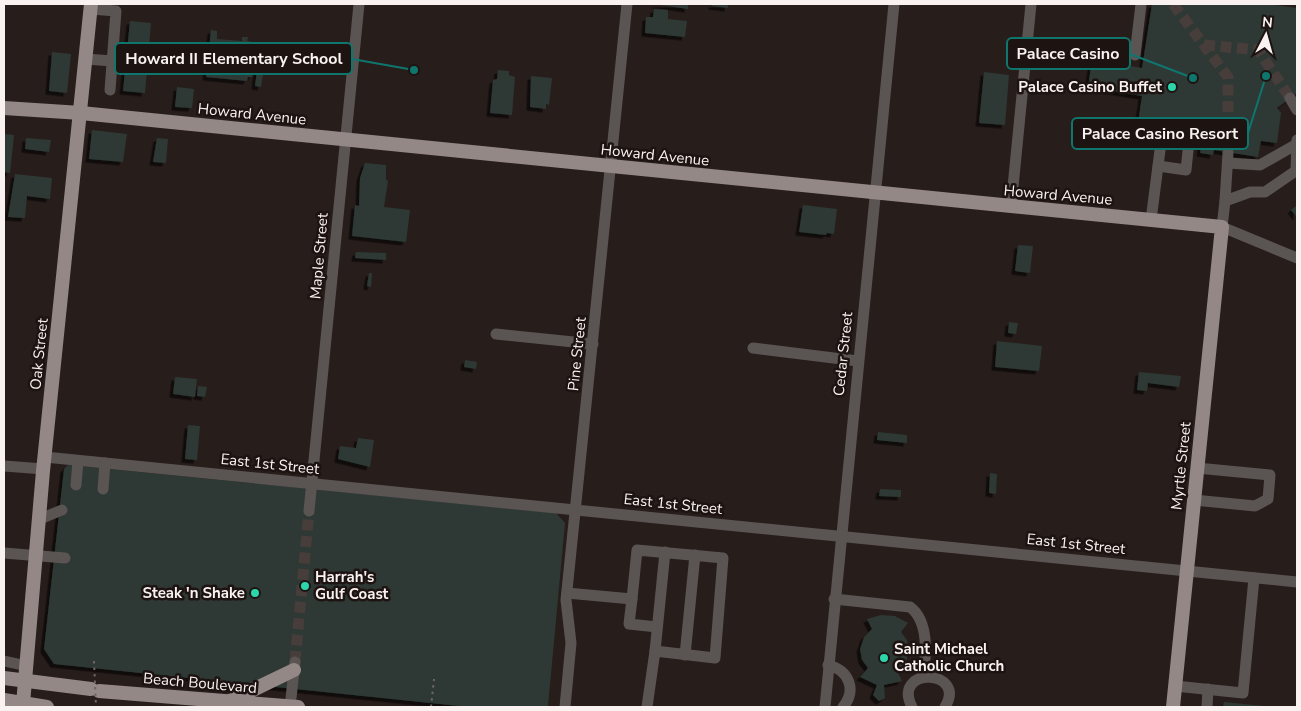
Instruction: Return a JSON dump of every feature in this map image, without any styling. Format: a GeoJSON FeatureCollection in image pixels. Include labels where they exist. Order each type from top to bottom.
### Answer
{"type":"FeatureCollection","features":[{"type":"Feature","properties":{"kind":"main road","name":"Oak Street"},"geometry":{"type":"LineString","coordinates":[[23,706],[44,463],[91,6]]}},
{"type":"Feature","properties":{"kind":"main road","name":"Howard Avenue"},"geometry":{"type":"LineString","coordinates":[[4,108],[80,113],[1222,227]]}},
{"type":"Feature","properties":{"kind":"main road","name":"Myrtle Street"},"geometry":{"type":"LineString","coordinates":[[1173,707],[1222,227]]}},
{"type":"Feature","properties":{"kind":"main road"},"geometry":{"type":"LineString","coordinates":[[228,702],[295,666]]}},
{"type":"Feature","properties":{"kind":"main road","name":"Beach Boulevard"},"geometry":{"type":"LineString","coordinates":[[4,678],[95,690],[298,707]]}},
{"type":"Feature","properties":{"kind":"main road"},"geometry":{"type":"LineString","coordinates":[[4,700],[23,706],[47,707]]}},
{"type":"Feature","properties":{"kind":"street","name":"Maple Street"},"geometry":{"type":"LineString","coordinates":[[309,511],[359,4]]}},
{"type":"Feature","properties":{"kind":"street","name":"Pine Street"},"geometry":{"type":"LineString","coordinates":[[565,707],[572,643],[567,593],[627,4]]}},
{"type":"Feature","properties":{"kind":"street","name":"Cedar Street"},"geometry":{"type":"LineString","coordinates":[[824,707],[894,4]]}},
{"type":"Feature","properties":{"kind":"street"},"geometry":{"type":"LineString","coordinates":[[1011,207],[1031,4]]}},
{"type":"Feature","properties":{"kind":"street"},"geometry":{"type":"LineString","coordinates":[[1135,55],[1141,4]]}},
{"type":"Feature","properties":{"kind":"street"},"geometry":{"type":"LineString","coordinates":[[91,6],[116,11],[110,90]]}},
{"type":"Feature","properties":{"kind":"street"},"geometry":{"type":"LineString","coordinates":[[86,59],[112,61]]}},
{"type":"Feature","properties":{"kind":"street"},"geometry":{"type":"LineString","coordinates":[[1290,98],[1297,110]]}},
{"type":"Feature","properties":{"kind":"street"},"geometry":{"type":"LineString","coordinates":[[1151,220],[1163,127]]}},
{"type":"Feature","properties":{"kind":"street"},"geometry":{"type":"LineString","coordinates":[[1158,166],[1186,170],[1190,131]]}},
{"type":"Feature","properties":{"kind":"street"},"geometry":{"type":"LineString","coordinates":[[1225,201],[1250,192],[1266,192],[1297,170],[1297,138]]}},
{"type":"Feature","properties":{"kind":"street"},"geometry":{"type":"LineString","coordinates":[[1222,227],[1228,158],[1260,165],[1297,144]]}},
{"type":"Feature","properties":{"kind":"street","name":"Howard Avenue"},"geometry":{"type":"LineString","coordinates":[[1222,227],[1297,258]]}},
{"type":"Feature","properties":{"kind":"street"},"geometry":{"type":"LineString","coordinates":[[496,334],[593,344]]}},
{"type":"Feature","properties":{"kind":"street"},"geometry":{"type":"LineString","coordinates":[[754,348],[858,360]]}},
{"type":"Feature","properties":{"kind":"street"},"geometry":{"type":"LineString","coordinates":[[76,485],[78,460]]}},
{"type":"Feature","properties":{"kind":"street","name":"East 1st Street"},"geometry":{"type":"LineString","coordinates":[[4,466],[78,460],[1297,582]]}},
{"type":"Feature","properties":{"kind":"street"},"geometry":{"type":"LineString","coordinates":[[103,489],[106,463]]}},
{"type":"Feature","properties":{"kind":"street"},"geometry":{"type":"LineString","coordinates":[[1194,500],[1255,506],[1268,499],[1270,475],[1197,468]]}},
{"type":"Feature","properties":{"kind":"street"},"geometry":{"type":"LineString","coordinates":[[40,520],[62,510]]}},
{"type":"Feature","properties":{"kind":"street"},"geometry":{"type":"LineString","coordinates":[[655,651],[715,658],[723,558],[637,550],[629,624],[657,627]]}},
{"type":"Feature","properties":{"kind":"street"},"geometry":{"type":"LineString","coordinates":[[647,707],[665,552]]}},
{"type":"Feature","properties":{"kind":"street"},"geometry":{"type":"LineString","coordinates":[[4,553],[65,558]]}},
{"type":"Feature","properties":{"kind":"street"},"geometry":{"type":"LineString","coordinates":[[685,655],[695,555]]}},
{"type":"Feature","properties":{"kind":"street"},"geometry":{"type":"LineString","coordinates":[[1175,686],[1243,693],[1254,578]]}},
{"type":"Feature","properties":{"kind":"street"},"geometry":{"type":"LineString","coordinates":[[567,593],[632,599]]}},
{"type":"Feature","properties":{"kind":"street"},"geometry":{"type":"LineString","coordinates":[[834,599],[910,607],[916,612],[920,617],[925,647],[922,677]]}},
{"type":"Feature","properties":{"kind":"street"},"geometry":{"type":"LineString","coordinates":[[4,661],[27,666]]}},
{"type":"Feature","properties":{"kind":"street"},"geometry":{"type":"LineString","coordinates":[[828,665],[844,673],[850,683],[850,696],[843,707]]}},
{"type":"Feature","properties":{"kind":"street"},"geometry":{"type":"LineString","coordinates":[[290,707],[295,666]]}},
{"type":"Feature","properties":{"kind":"street"},"geometry":{"type":"LineString","coordinates":[[912,707],[909,696],[910,690],[917,680],[922,677],[936,678],[944,684],[948,694],[945,707]]}},
{"type":"Feature","properties":{"kind":"street"},"geometry":{"type":"LineString","coordinates":[[1207,707],[1208,689]]}},
{"type":"Feature","properties":{"kind":"path"},"geometry":{"type":"LineString","coordinates":[[94,660],[96,707]]}},
{"type":"Feature","properties":{"kind":"path"},"geometry":{"type":"LineString","coordinates":[[431,707],[434,679]]}},
{"type":"Feature","properties":{"kind":"building"},"geometry":{"type":"Polygon","coordinates":[[[653,4],[688,4],[688,9],[653,4]]]}},
{"type":"Feature","properties":{"kind":"building"},"geometry":{"type":"Polygon","coordinates":[[[712,4],[728,4],[728,8],[712,6],[712,4]]]}},
{"type":"Feature","properties":{"kind":"building"},"geometry":{"type":"Polygon","coordinates":[[[1152,4],[1268,4],[1297,8],[1297,93],[1277,108],[1281,113],[1277,143],[1261,141],[1258,157],[1214,150],[1213,155],[1200,153],[1201,147],[1196,146],[1199,133],[1138,123],[1142,96],[1088,87],[1092,60],[1142,68],[1152,4]]]}},
{"type":"Feature","properties":{"kind":"building"},"geometry":{"type":"Polygon","coordinates":[[[654,9],[668,10],[668,19],[687,21],[685,37],[645,33],[646,17],[653,17],[654,9]]]}},
{"type":"Feature","properties":{"kind":"building"},"geometry":{"type":"Polygon","coordinates":[[[130,21],[151,23],[145,93],[123,91],[130,21]]]}},
{"type":"Feature","properties":{"kind":"building"},"geometry":{"type":"Polygon","coordinates":[[[211,30],[217,31],[217,39],[242,41],[242,37],[248,37],[247,41],[252,42],[249,71],[253,72],[252,77],[248,77],[247,81],[206,77],[211,30]]]}},
{"type":"Feature","properties":{"kind":"building"},"geometry":{"type":"Polygon","coordinates":[[[52,52],[71,54],[67,93],[49,91],[52,52]]]}},
{"type":"Feature","properties":{"kind":"building"},"geometry":{"type":"Polygon","coordinates":[[[259,54],[266,54],[261,87],[255,86],[259,54]]]}},
{"type":"Feature","properties":{"kind":"building"},"geometry":{"type":"Polygon","coordinates":[[[498,70],[509,71],[509,75],[515,77],[512,115],[490,113],[493,80],[497,79],[498,70]]]}},
{"type":"Feature","properties":{"kind":"building"},"geometry":{"type":"Polygon","coordinates":[[[984,72],[1009,75],[1005,125],[979,123],[984,72]]]}},
{"type":"Feature","properties":{"kind":"building"},"geometry":{"type":"Polygon","coordinates":[[[531,76],[552,78],[549,105],[546,104],[546,109],[530,107],[531,76]]]}},
{"type":"Feature","properties":{"kind":"building"},"geometry":{"type":"Polygon","coordinates":[[[177,87],[194,89],[192,108],[175,107],[177,87]]]}},
{"type":"Feature","properties":{"kind":"building"},"geometry":{"type":"Polygon","coordinates":[[[92,130],[127,134],[123,162],[89,159],[92,130]]]}},
{"type":"Feature","properties":{"kind":"building"},"geometry":{"type":"Polygon","coordinates":[[[4,134],[14,135],[10,173],[4,172],[4,134]]]}},
{"type":"Feature","properties":{"kind":"building"},"geometry":{"type":"Polygon","coordinates":[[[26,138],[51,140],[49,152],[25,149],[26,138]]]}},
{"type":"Feature","properties":{"kind":"building"},"geometry":{"type":"Polygon","coordinates":[[[157,138],[168,139],[166,163],[153,162],[157,138]]]}},
{"type":"Feature","properties":{"kind":"building"},"geometry":{"type":"Polygon","coordinates":[[[365,163],[386,165],[386,180],[388,181],[384,207],[410,210],[406,242],[352,236],[355,205],[359,206],[360,178],[365,163]]]}},
{"type":"Feature","properties":{"kind":"building"},"geometry":{"type":"Polygon","coordinates":[[[15,174],[52,178],[50,199],[27,196],[25,218],[8,217],[15,174]]]}},
{"type":"Feature","properties":{"kind":"building"},"geometry":{"type":"Polygon","coordinates":[[[803,205],[837,209],[834,234],[799,232],[803,205]]]}},
{"type":"Feature","properties":{"kind":"building"},"geometry":{"type":"Polygon","coordinates":[[[1297,205],[1297,217],[1291,210],[1297,205]]]}},
{"type":"Feature","properties":{"kind":"building"},"geometry":{"type":"Polygon","coordinates":[[[1018,245],[1033,246],[1030,273],[1015,271],[1018,245]]]}},
{"type":"Feature","properties":{"kind":"building"},"geometry":{"type":"Polygon","coordinates":[[[356,252],[386,253],[386,260],[355,258],[356,252]]]}},
{"type":"Feature","properties":{"kind":"building"},"geometry":{"type":"Polygon","coordinates":[[[369,273],[372,273],[371,287],[367,286],[369,273]]]}},
{"type":"Feature","properties":{"kind":"building"},"geometry":{"type":"Polygon","coordinates":[[[1009,322],[1018,323],[1016,334],[1008,333],[1009,322]]]}},
{"type":"Feature","properties":{"kind":"building"},"geometry":{"type":"Polygon","coordinates":[[[997,341],[1042,346],[1039,371],[995,367],[997,341]]]}},
{"type":"Feature","properties":{"kind":"building"},"geometry":{"type":"Polygon","coordinates":[[[465,360],[477,362],[476,369],[464,367],[465,360]]]}},
{"type":"Feature","properties":{"kind":"building"},"geometry":{"type":"Polygon","coordinates":[[[1139,372],[1181,376],[1179,387],[1148,383],[1147,391],[1137,390],[1139,372]]]}},
{"type":"Feature","properties":{"kind":"building"},"geometry":{"type":"Polygon","coordinates":[[[175,377],[197,379],[195,397],[173,394],[175,377]]]}},
{"type":"Feature","properties":{"kind":"building"},"geometry":{"type":"Polygon","coordinates":[[[198,386],[207,387],[205,397],[197,396],[198,386]]]}},
{"type":"Feature","properties":{"kind":"building"},"geometry":{"type":"Polygon","coordinates":[[[188,425],[200,426],[197,460],[185,459],[188,425]]]}},
{"type":"Feature","properties":{"kind":"building"},"geometry":{"type":"Polygon","coordinates":[[[878,432],[907,435],[907,443],[877,440],[878,432]]]}},
{"type":"Feature","properties":{"kind":"building"},"geometry":{"type":"Polygon","coordinates":[[[358,438],[374,440],[370,467],[338,459],[340,446],[356,448],[358,438]]]}},
{"type":"Feature","properties":{"kind":"building","name":"Harrah's Gulf Coast"},"geometry":{"type":"Polygon","coordinates":[[[68,465],[556,513],[565,523],[548,706],[469,707],[54,664],[44,649],[64,469],[68,465]]]}},
{"type":"Feature","properties":{"kind":"building"},"geometry":{"type":"Polygon","coordinates":[[[990,473],[997,474],[996,494],[989,493],[990,473]]]}},
{"type":"Feature","properties":{"kind":"building"},"geometry":{"type":"Polygon","coordinates":[[[880,489],[901,490],[901,497],[879,496],[880,489]]]}},
{"type":"Feature","properties":{"kind":"building","name":"Saint Michael Catholic Church"},"geometry":{"type":"Polygon","coordinates":[[[881,615],[895,616],[908,623],[901,632],[907,640],[909,651],[906,662],[897,671],[902,681],[884,685],[885,698],[879,701],[873,695],[877,685],[860,677],[868,668],[862,660],[860,649],[864,637],[872,629],[867,619],[881,615]]]}},
{"type":"Feature","properties":{"kind":"building"},"geometry":{"type":"Polygon","coordinates":[[[1224,702],[1264,706],[1264,707],[1223,707],[1224,702]]]}},
{"type":"Feature","properties":{"kind":"tunnel"},"geometry":{"type":"LineString","coordinates":[[1173,4],[1228,77],[1228,153]]}},
{"type":"Feature","properties":{"kind":"tunnel"},"geometry":{"type":"LineString","coordinates":[[1204,45],[1258,50],[1290,98]]}},
{"type":"Feature","properties":{"kind":"tunnel"},"geometry":{"type":"LineString","coordinates":[[295,662],[309,511]]}},
{"type":"Feature","properties":{"kind":"place","name":"Howard II Elementary School"},"geometry":{"type":"Point","coordinates":[414,70]}},
{"type":"Feature","properties":{"kind":"place","name":"Palace Casino Resort"},"geometry":{"type":"Point","coordinates":[1266,76]}},
{"type":"Feature","properties":{"kind":"place","name":"Palace Casino"},"geometry":{"type":"Point","coordinates":[1193,78]}},
{"type":"Feature","properties":{"kind":"place","name":"Palace Casino Buffet"},"geometry":{"type":"Point","coordinates":[1172,87]}},
{"type":"Feature","properties":{"kind":"place","name":"Harrah's Gulf Coast"},"geometry":{"type":"Point","coordinates":[305,586]}},
{"type":"Feature","properties":{"kind":"place","name":"Steak 'n Shake"},"geometry":{"type":"Point","coordinates":[255,593]}},
{"type":"Feature","properties":{"kind":"place","name":"Saint Michael Catholic Church"},"geometry":{"type":"Point","coordinates":[884,658]}}]}
